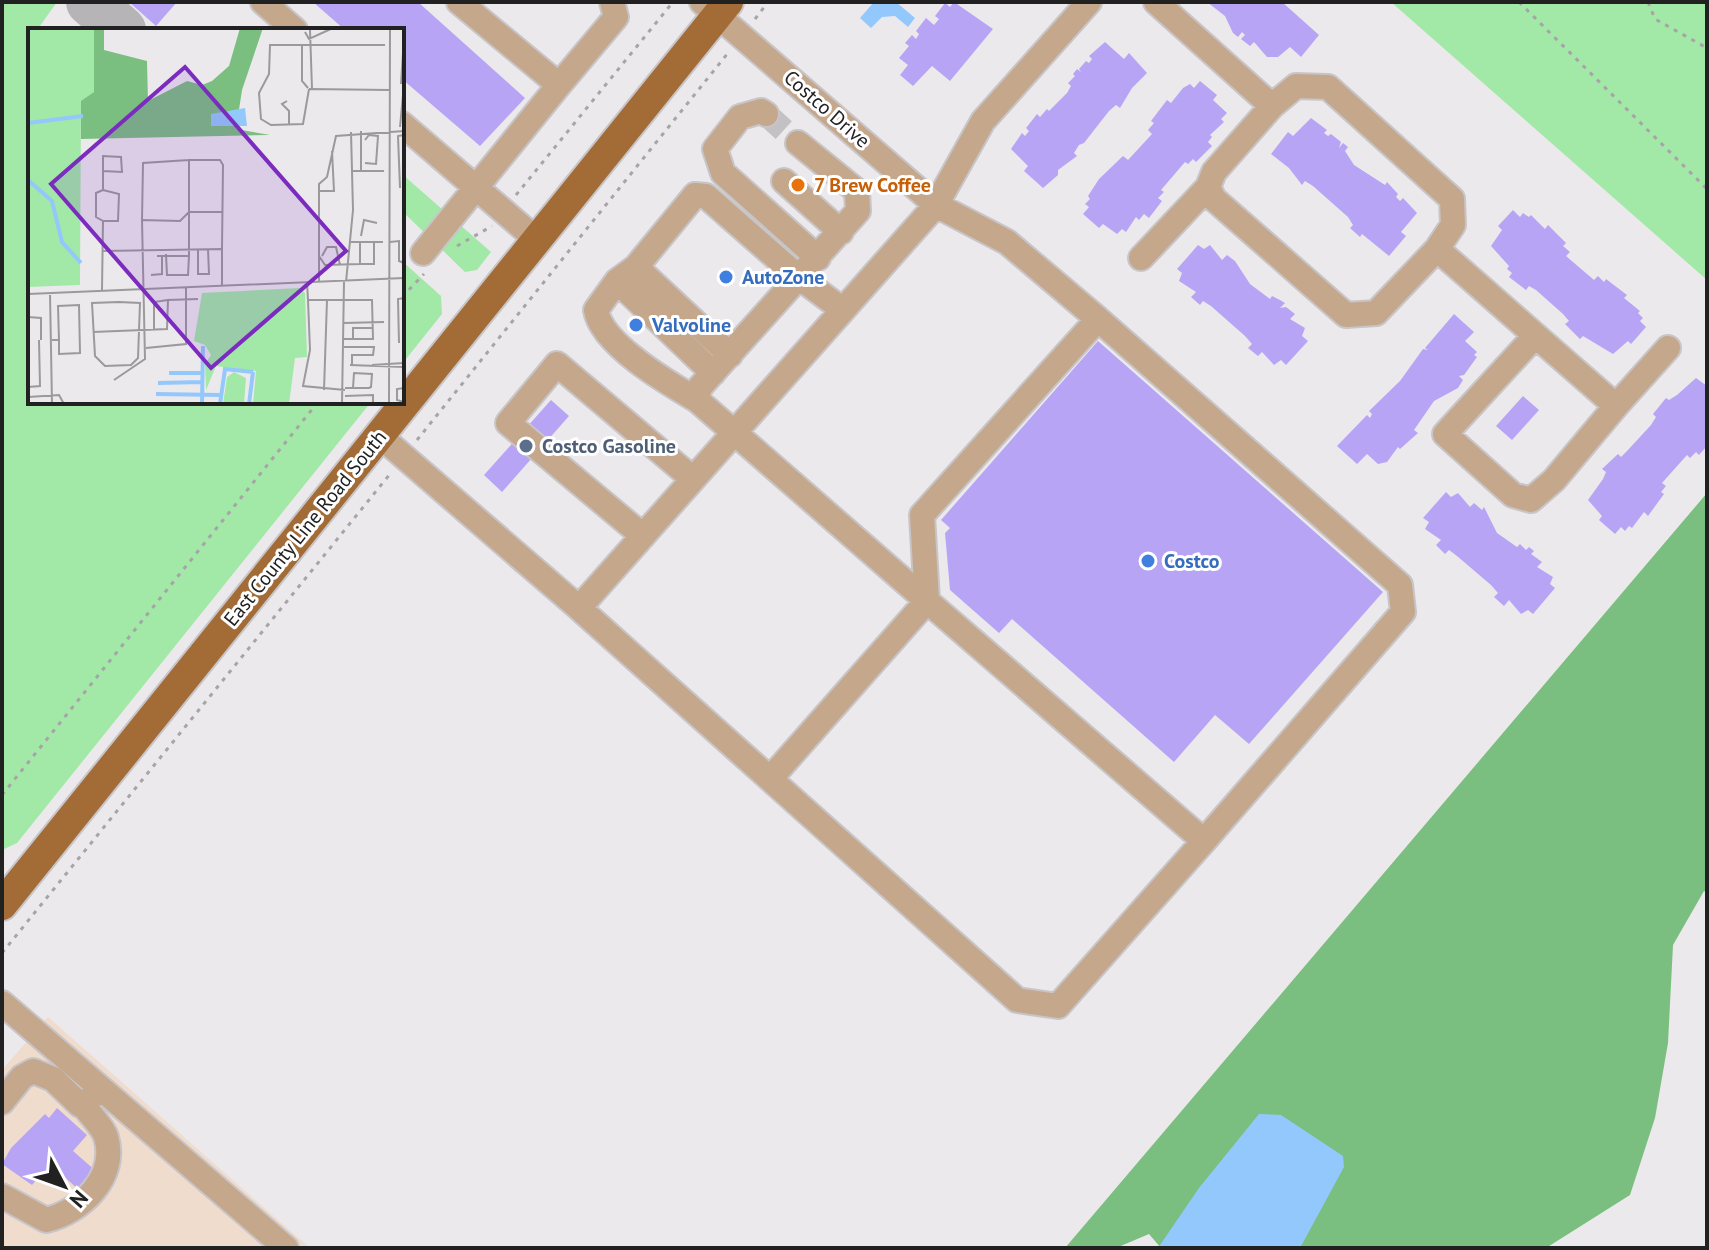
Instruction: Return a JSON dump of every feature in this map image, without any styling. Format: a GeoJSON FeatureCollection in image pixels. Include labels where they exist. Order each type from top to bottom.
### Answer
{"type":"FeatureCollection","features":[{"type":"Feature","properties":{"kind":"main road","name":"East County Line Road South"},"geometry":{"type":"LineString","coordinates":[[3,901],[537,240],[716,6]]}},
{"type":"Feature","properties":{"kind":"lane"},"geometry":{"type":"LineString","coordinates":[[263,2],[293,28]]}},
{"type":"Feature","properties":{"kind":"lane"},"geometry":{"type":"LineString","coordinates":[[459,2],[559,85]]}},
{"type":"Feature","properties":{"kind":"lane"},"geometry":{"type":"LineString","coordinates":[[434,257],[476,189],[616,17],[612,2]]}},
{"type":"Feature","properties":{"kind":"lane"},"geometry":{"type":"LineString","coordinates":[[579,608],[936,205],[983,121],[1089,2]]}},
{"type":"Feature","properties":{"kind":"lane"},"geometry":{"type":"LineString","coordinates":[[1156,2],[1272,106]]}},
{"type":"Feature","properties":{"kind":"lane","name":"Costco Drive"},"geometry":{"type":"LineString","coordinates":[[716,6],[742,35],[936,205],[1007,242],[1400,585],[1403,612],[1058,1006],[1017,1000],[770,779]]}},
{"type":"Feature","properties":{"kind":"lane"},"geometry":{"type":"LineString","coordinates":[[1141,258],[1208,187],[1214,172],[1272,106],[1296,86],[1328,87],[1452,199],[1453,225],[1437,249],[1376,313],[1346,315],[1214,199],[1208,187]]}},
{"type":"Feature","properties":{"kind":"lane"},"geometry":{"type":"LineString","coordinates":[[766,114],[761,111],[740,117],[715,149],[723,173],[818,258]]}},
{"type":"Feature","properties":{"kind":"lane"},"geometry":{"type":"LineString","coordinates":[[404,126],[537,240]]}},
{"type":"Feature","properties":{"kind":"lane"},"geometry":{"type":"LineString","coordinates":[[697,400],[700,387],[858,211],[857,191],[798,143]]}},
{"type":"Feature","properties":{"kind":"lane"},"geometry":{"type":"LineString","coordinates":[[784,181],[841,232]]}},
{"type":"Feature","properties":{"kind":"lane"},"geometry":{"type":"LineString","coordinates":[[843,310],[706,196],[695,195],[596,310],[598,323],[662,380],[697,400],[1204,841]]}},
{"type":"Feature","properties":{"kind":"lane"},"geometry":{"type":"LineString","coordinates":[[1437,249],[1616,406]]}},
{"type":"Feature","properties":{"kind":"lane"},"geometry":{"type":"LineString","coordinates":[[627,274],[730,355]]}},
{"type":"Feature","properties":{"kind":"lane"},"geometry":{"type":"LineString","coordinates":[[627,274],[713,373]]}},
{"type":"Feature","properties":{"kind":"lane"},"geometry":{"type":"LineString","coordinates":[[380,436],[770,779],[927,601],[922,515],[1098,319]]}},
{"type":"Feature","properties":{"kind":"lane"},"geometry":{"type":"LineString","coordinates":[[1535,336],[1445,434],[1513,495],[1531,500],[1554,480],[1668,348]]}},
{"type":"Feature","properties":{"kind":"lane"},"geometry":{"type":"LineString","coordinates":[[643,536],[508,423],[557,364],[693,479]]}},
{"type":"Feature","properties":{"kind":"lane"},"geometry":{"type":"LineString","coordinates":[[2,1003],[286,1248]]}},
{"type":"Feature","properties":{"kind":"lane"},"geometry":{"type":"LineString","coordinates":[[2,1102],[22,1077],[33,1071],[53,1079],[84,1106],[106,1136],[108,1167],[93,1192],[66,1216],[46,1220],[2,1196]]}},
{"type":"Feature","properties":{"kind":"lane"},"geometry":{"type":"LineString","coordinates":[[84,1106],[100,1087]]}},
{"type":"Feature","properties":{"kind":"path"},"geometry":{"type":"LineString","coordinates":[[404,294],[434,257],[494,224],[673,2]]}},
{"type":"Feature","properties":{"kind":"path"},"geometry":{"type":"LineString","coordinates":[[2,953],[768,2]]}},
{"type":"Feature","properties":{"kind":"path"},"geometry":{"type":"LineString","coordinates":[[1519,2],[1707,189]]}},
{"type":"Feature","properties":{"kind":"path"},"geometry":{"type":"LineString","coordinates":[[1648,2],[1655,19],[1707,48]]}},
{"type":"Feature","properties":{"kind":"path"},"geometry":{"type":"LineString","coordinates":[[2,795],[316,404]]}},
{"type":"Feature","properties":{"kind":"shaded area"},"geometry":{"type":"Polygon","coordinates":[[[48,1017],[310,1248],[2,1248],[2,1070],[48,1017]]]}},
{"type":"Feature","properties":{"kind":"green space"},"geometry":{"type":"Polygon","coordinates":[[[2,2],[57,2],[38,28],[28,28],[28,404],[369,404],[17,843],[2,850],[2,2]]]}},
{"type":"Feature","properties":{"kind":"green space"},"geometry":{"type":"Polygon","coordinates":[[[1391,2],[1707,2],[1707,280],[1391,2]]]}},
{"type":"Feature","properties":{"kind":"green space"},"geometry":{"type":"Polygon","coordinates":[[[404,176],[491,252],[477,270],[465,272],[404,213],[404,176]]]}},
{"type":"Feature","properties":{"kind":"green space"},"geometry":{"type":"Polygon","coordinates":[[[404,263],[441,296],[442,314],[404,362],[404,263]]]}},
{"type":"Feature","properties":{"kind":"green space"},"geometry":{"type":"Polygon","coordinates":[[[1707,493],[1707,892],[1704,891],[1673,945],[1668,1043],[1655,1118],[1630,1195],[1546,1248],[1161,1248],[1149,1234],[1116,1248],[1065,1248],[1707,493]]]}},
{"type":"Feature","properties":{"kind":"water"},"geometry":{"type":"Polygon","coordinates":[[[874,2],[896,2],[915,18],[908,27],[895,16],[882,17],[871,28],[860,18],[874,2]]]}},
{"type":"Feature","properties":{"kind":"water"},"geometry":{"type":"Polygon","coordinates":[[[1259,1114],[1281,1115],[1343,1156],[1344,1167],[1300,1248],[1158,1248],[1199,1188],[1259,1114]]]}},
{"type":"Feature","properties":{"kind":"building"},"geometry":{"type":"Polygon","coordinates":[[[129,2],[177,2],[156,26],[129,2]]]}},
{"type":"Feature","properties":{"kind":"building"},"geometry":{"type":"Polygon","coordinates":[[[313,2],[418,2],[525,98],[480,146],[404,81],[404,28],[343,28],[313,2]]]}},
{"type":"Feature","properties":{"kind":"building"},"geometry":{"type":"Polygon","coordinates":[[[954,2],[993,29],[950,81],[932,66],[913,86],[900,75],[908,65],[899,58],[909,46],[905,43],[912,35],[916,39],[919,34],[916,31],[926,18],[934,25],[939,19],[935,16],[945,3],[950,7],[954,2]]]}},
{"type":"Feature","properties":{"kind":"building"},"geometry":{"type":"Polygon","coordinates":[[[1207,2],[1282,2],[1319,35],[1301,57],[1290,47],[1278,57],[1267,57],[1254,42],[1250,46],[1241,39],[1245,35],[1242,32],[1238,37],[1233,33],[1225,16],[1207,2]]]}},
{"type":"Feature","properties":{"kind":"building"},"geometry":{"type":"Polygon","coordinates":[[[1105,42],[1124,59],[1129,53],[1147,73],[1132,88],[1120,108],[1116,105],[1109,111],[1084,143],[1079,145],[1074,153],[1077,156],[1058,170],[1058,175],[1043,188],[1024,171],[1028,166],[1011,149],[1022,133],[1025,136],[1029,131],[1026,128],[1037,114],[1040,117],[1047,109],[1049,111],[1067,93],[1071,86],[1068,83],[1075,76],[1073,74],[1077,69],[1081,72],[1079,69],[1092,59],[1089,56],[1105,42]]]}},
{"type":"Feature","properties":{"kind":"building"},"geometry":{"type":"Polygon","coordinates":[[[1200,81],[1217,95],[1213,100],[1227,113],[1221,119],[1224,122],[1210,135],[1212,137],[1208,142],[1212,146],[1196,162],[1193,159],[1188,164],[1185,162],[1161,190],[1164,192],[1158,198],[1162,201],[1149,218],[1144,214],[1139,220],[1136,217],[1126,232],[1122,229],[1117,234],[1103,224],[1099,228],[1083,214],[1089,207],[1085,204],[1090,199],[1088,196],[1099,179],[1123,156],[1128,160],[1152,134],[1148,130],[1154,123],[1151,121],[1167,100],[1171,103],[1183,88],[1190,84],[1194,88],[1200,81]]]}},
{"type":"Feature","properties":{"kind":"building"},"geometry":{"type":"Polygon","coordinates":[[[1311,118],[1327,130],[1324,133],[1341,142],[1339,148],[1343,143],[1348,147],[1345,151],[1354,165],[1385,185],[1387,182],[1398,194],[1396,197],[1400,201],[1403,198],[1417,213],[1401,232],[1406,236],[1389,256],[1362,234],[1360,237],[1350,228],[1353,225],[1348,217],[1313,186],[1305,181],[1302,185],[1289,168],[1271,154],[1288,132],[1293,136],[1311,118]]]}},
{"type":"Feature","properties":{"kind":"building"},"geometry":{"type":"Polygon","coordinates":[[[1513,210],[1520,217],[1523,213],[1529,217],[1531,215],[1545,229],[1548,225],[1566,243],[1563,246],[1570,252],[1566,256],[1594,280],[1598,276],[1604,282],[1606,279],[1627,295],[1624,298],[1640,311],[1638,313],[1643,318],[1640,321],[1646,327],[1631,344],[1628,341],[1613,354],[1583,336],[1580,339],[1565,324],[1569,321],[1563,314],[1536,290],[1529,286],[1526,290],[1509,277],[1512,273],[1507,269],[1509,266],[1491,246],[1502,230],[1498,226],[1513,210]]]}},
{"type":"Feature","properties":{"kind":"building"},"geometry":{"type":"Polygon","coordinates":[[[1198,245],[1204,249],[1210,245],[1222,260],[1227,255],[1235,261],[1250,284],[1270,299],[1272,296],[1285,303],[1280,308],[1286,307],[1295,314],[1290,319],[1305,328],[1302,336],[1308,341],[1286,365],[1281,360],[1274,365],[1262,352],[1258,356],[1248,348],[1252,344],[1245,336],[1211,306],[1203,301],[1200,305],[1191,297],[1196,292],[1179,281],[1182,273],[1177,269],[1198,245]]]}},
{"type":"Feature","properties":{"kind":"building"},"geometry":{"type":"Polygon","coordinates":[[[1454,314],[1474,332],[1465,341],[1477,352],[1474,355],[1477,357],[1464,375],[1459,376],[1463,380],[1458,388],[1434,401],[1414,430],[1418,433],[1400,449],[1398,447],[1387,462],[1378,464],[1367,454],[1357,464],[1337,446],[1367,415],[1370,418],[1372,414],[1369,411],[1400,381],[1423,349],[1428,350],[1425,348],[1454,314]]]}},
{"type":"Feature","properties":{"kind":"building","name":"Costco"},"geometry":{"type":"Polygon","coordinates":[[[1098,341],[1383,592],[1249,744],[1215,715],[1174,762],[1012,619],[999,633],[950,590],[945,533],[950,528],[941,520],[1098,341]]]}},
{"type":"Feature","properties":{"kind":"building"},"geometry":{"type":"Polygon","coordinates":[[[1696,378],[1707,386],[1707,446],[1699,455],[1696,452],[1690,458],[1687,455],[1662,483],[1666,486],[1661,492],[1664,494],[1648,516],[1644,512],[1632,528],[1629,526],[1625,531],[1621,527],[1615,534],[1599,520],[1602,516],[1588,500],[1603,479],[1606,472],[1602,469],[1618,454],[1621,457],[1651,425],[1656,417],[1653,414],[1666,398],[1669,400],[1677,395],[1696,378]]]}},
{"type":"Feature","properties":{"kind":"building"},"geometry":{"type":"Polygon","coordinates":[[[1523,396],[1539,410],[1512,440],[1496,426],[1523,396]]]}},
{"type":"Feature","properties":{"kind":"building","name":"Costco Gasoline"},"geometry":{"type":"Polygon","coordinates":[[[551,400],[569,416],[502,492],[484,475],[551,400]]]}},
{"type":"Feature","properties":{"kind":"building"},"geometry":{"type":"Polygon","coordinates":[[[1446,492],[1451,497],[1458,493],[1470,507],[1474,503],[1482,510],[1484,507],[1497,533],[1517,547],[1520,544],[1526,550],[1529,547],[1534,551],[1531,554],[1542,562],[1537,567],[1553,577],[1550,584],[1555,588],[1533,614],[1528,610],[1521,614],[1509,600],[1504,606],[1494,597],[1498,593],[1491,585],[1449,550],[1445,554],[1436,545],[1441,540],[1425,529],[1429,522],[1423,518],[1446,492]]]}},
{"type":"Feature","properties":{"kind":"building"},"geometry":{"type":"Polygon","coordinates":[[[57,1108],[87,1135],[73,1151],[97,1172],[80,1191],[57,1170],[45,1184],[38,1178],[32,1185],[2,1164],[11,1148],[45,1114],[49,1118],[57,1108]]]}},
{"type":"Feature","properties":{"kind":"taxiway"},"geometry":{"type":"LineString","coordinates":[[90,2],[120,28]]}},
{"type":"Feature","properties":{"kind":"tunnel"},"geometry":{"type":"LineString","coordinates":[[766,114],[798,143]]}},
{"type":"Feature","properties":{"kind":"place","name":"7 Brew Coffee"},"geometry":{"type":"Point","coordinates":[798,185]}},
{"type":"Feature","properties":{"kind":"place","name":"AutoZone"},"geometry":{"type":"Point","coordinates":[726,277]}},
{"type":"Feature","properties":{"kind":"place","name":"Valvoline"},"geometry":{"type":"Point","coordinates":[636,325]}},
{"type":"Feature","properties":{"kind":"place","name":"Costco Gasoline"},"geometry":{"type":"Point","coordinates":[526,446]}},
{"type":"Feature","properties":{"kind":"place","name":"Costco"},"geometry":{"type":"Point","coordinates":[1148,561]}}]}
